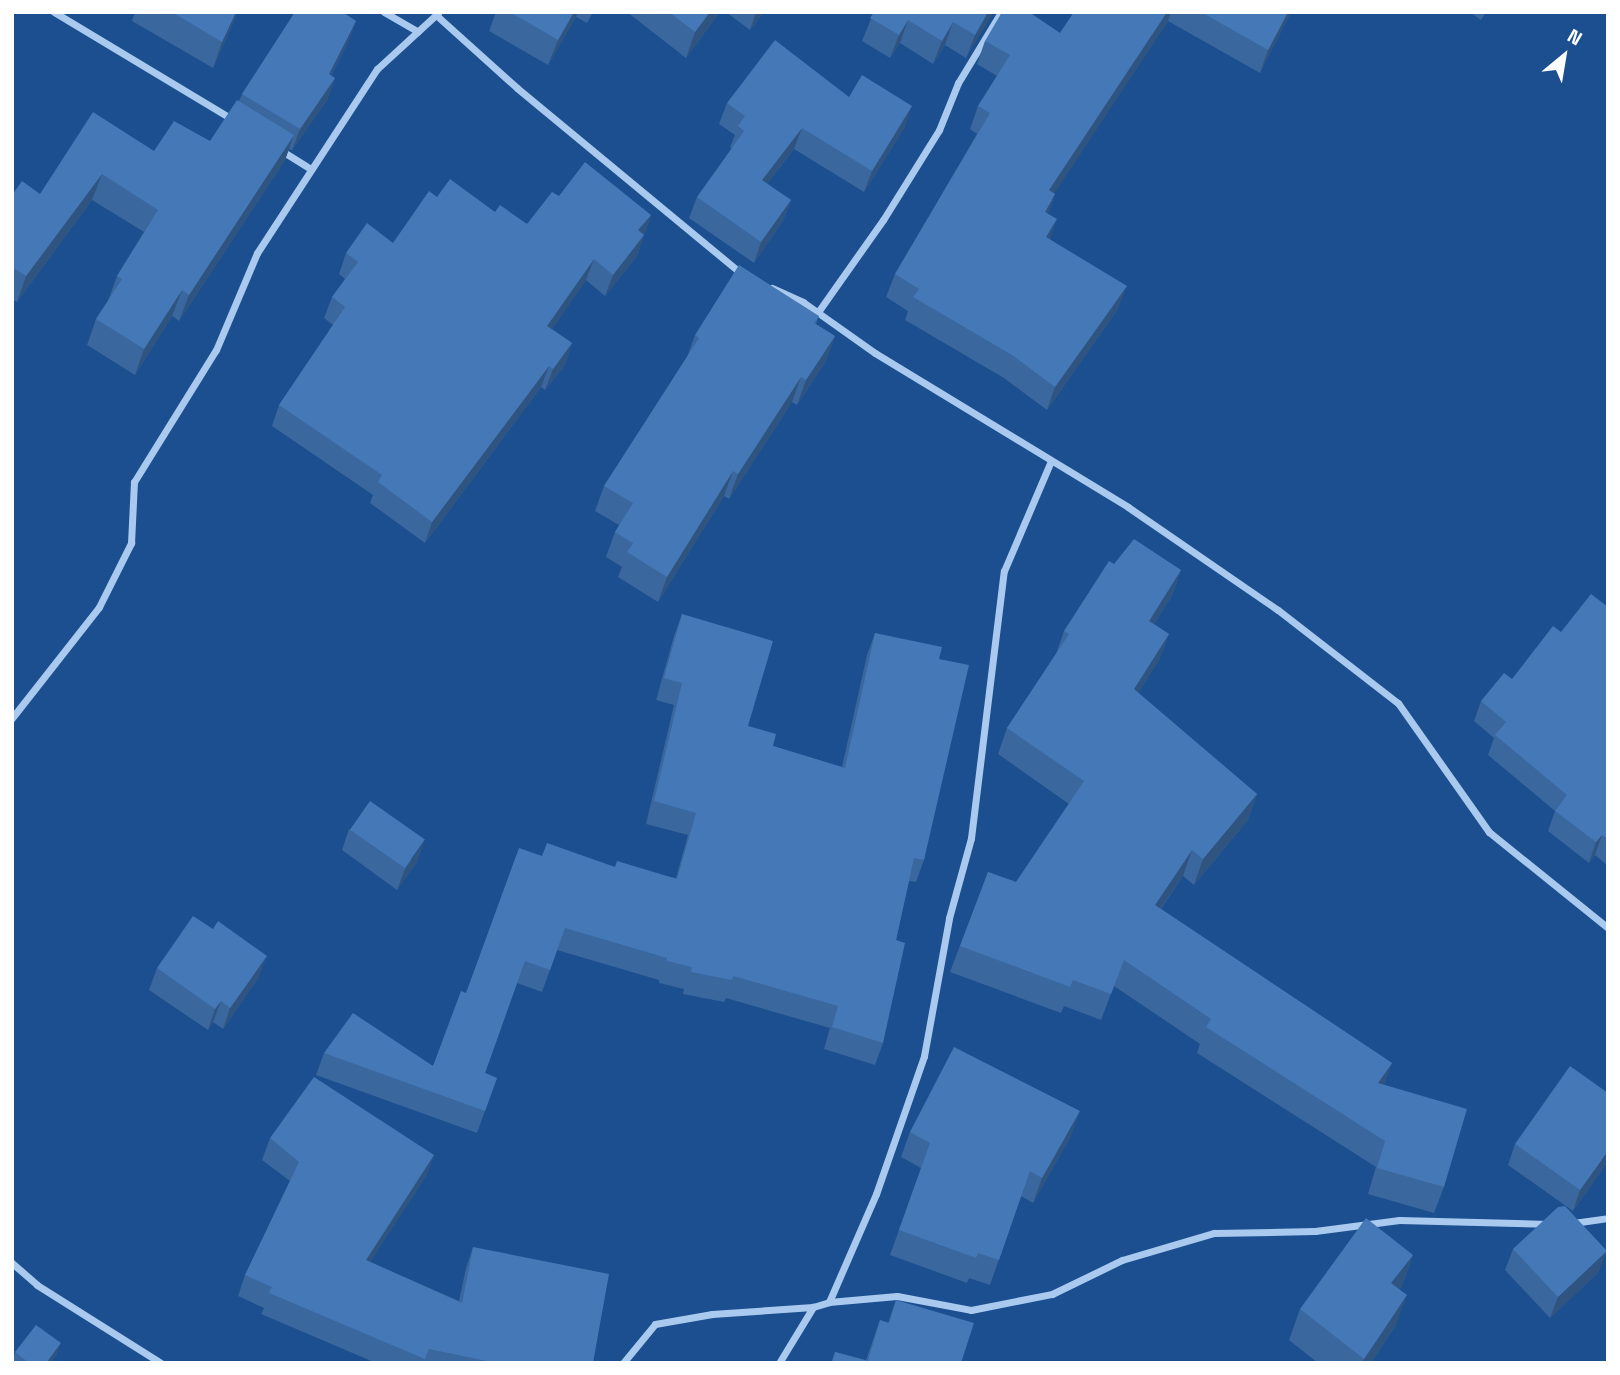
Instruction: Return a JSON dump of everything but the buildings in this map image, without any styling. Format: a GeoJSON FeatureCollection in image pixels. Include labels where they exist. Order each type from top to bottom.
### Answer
{"type":"FeatureCollection","features":[{"type":"Feature","properties":{"kind":"street"},"geometry":{"type":"LineString","coordinates":[[54,12],[247,128]]}},
{"type":"Feature","properties":{"kind":"street"},"geometry":{"type":"LineString","coordinates":[[384,12],[418,32]]}},
{"type":"Feature","properties":{"kind":"street"},"geometry":{"type":"LineString","coordinates":[[818,312],[939,130],[958,83],[1002,12]]}},
{"type":"Feature","properties":{"kind":"street"},"geometry":{"type":"LineString","coordinates":[[12,718],[99,607],[131,543],[134,482],[216,350],[257,253],[377,69],[437,14],[734,271],[818,312],[1128,507],[1278,610],[1398,704],[1489,832],[1608,928]]}},
{"type":"Feature","properties":{"kind":"street"},"geometry":{"type":"LineString","coordinates":[[268,142],[311,169]]}},
{"type":"Feature","properties":{"kind":"street"},"geometry":{"type":"LineString","coordinates":[[829,1302],[876,1194],[924,1056],[949,918],[971,838],[1004,571],[1051,461]]}},
{"type":"Feature","properties":{"kind":"street"},"geometry":{"type":"LineString","coordinates":[[1568,1223],[1608,1218]]}},
{"type":"Feature","properties":{"kind":"street"},"geometry":{"type":"LineString","coordinates":[[623,1363],[655,1324],[712,1314],[813,1307],[829,1302],[897,1296],[971,1310],[1052,1294],[1122,1261],[1214,1233],[1315,1231],[1399,1220],[1556,1223]]}},
{"type":"Feature","properties":{"kind":"street"},"geometry":{"type":"LineString","coordinates":[[12,1263],[37,1285],[161,1363]]}},
{"type":"Feature","properties":{"kind":"street"},"geometry":{"type":"LineString","coordinates":[[779,1363],[813,1307]]}}]}
